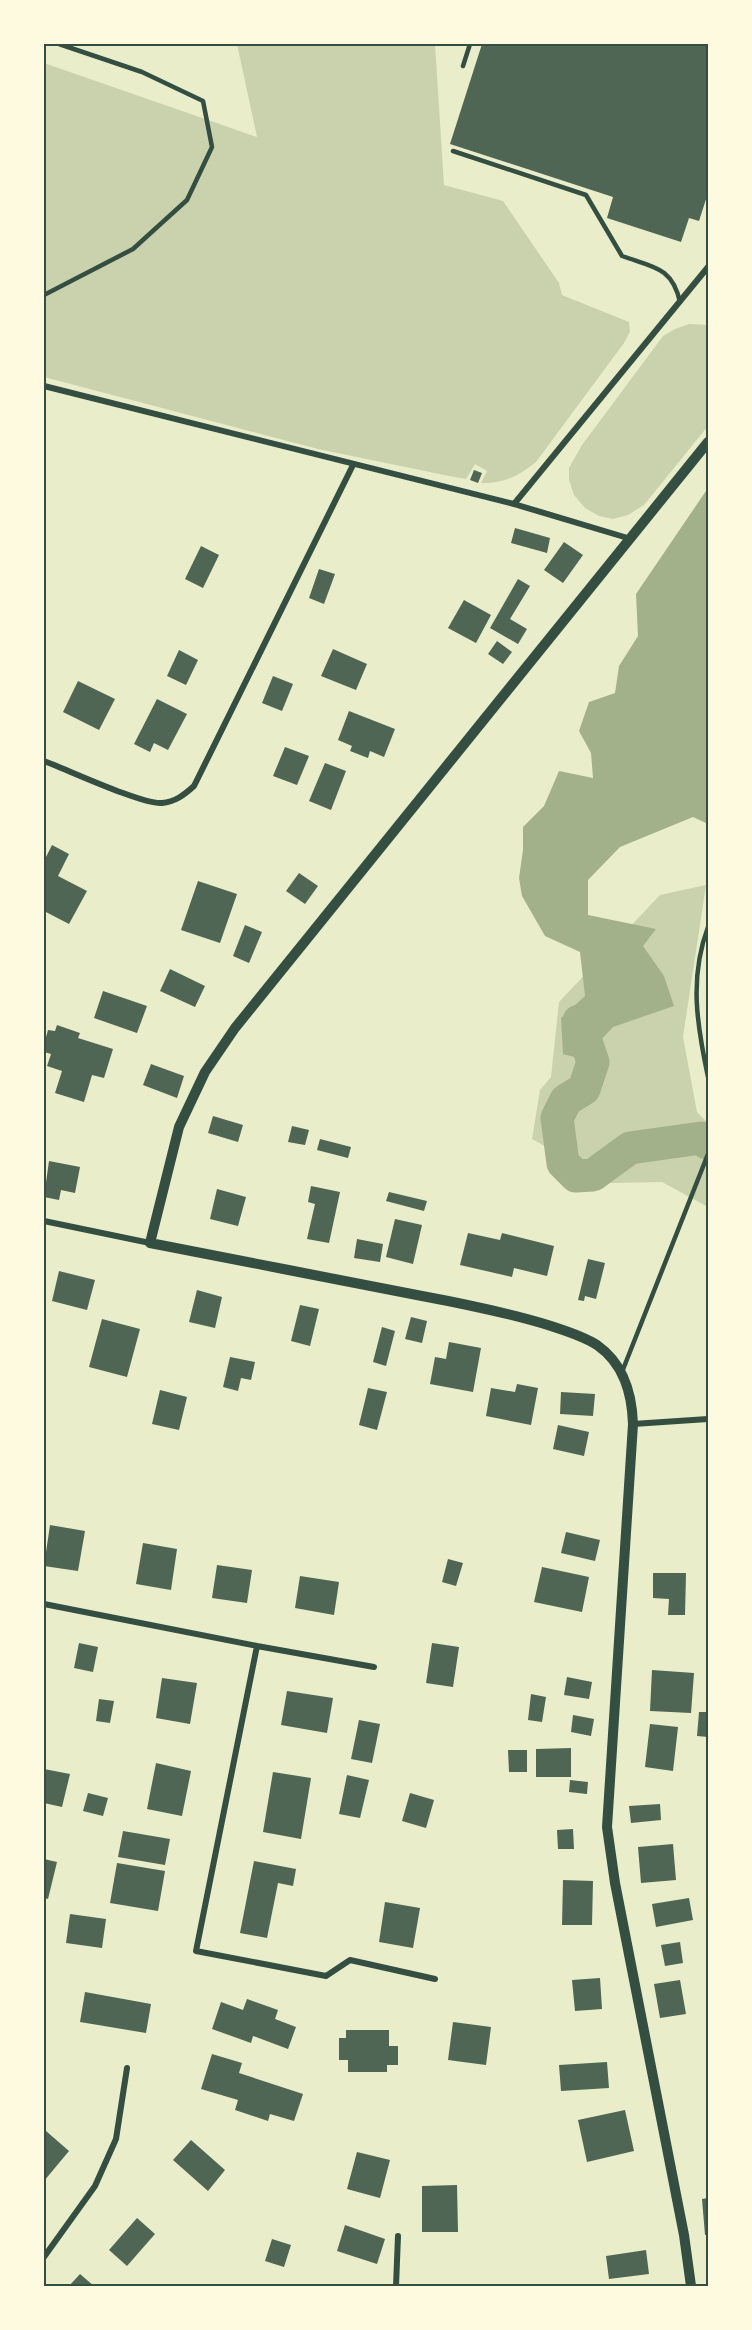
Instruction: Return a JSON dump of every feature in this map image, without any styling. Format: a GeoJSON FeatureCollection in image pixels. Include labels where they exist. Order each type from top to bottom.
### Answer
{"type":"FeatureCollection","features":[{"type":"Feature","properties":{"kind":"street"},"geometry":{"type":"LineString","coordinates":[[514,504],[708,267]]}},
{"type":"Feature","properties":{"kind":"street"},"geometry":{"type":"LineString","coordinates":[[44,387],[514,504],[631,539]]}},
{"type":"Feature","properties":{"kind":"street"},"geometry":{"type":"LineString","coordinates":[[150,1243],[179,1127],[205,1072],[235,1028],[708,441]]}},
{"type":"Feature","properties":{"kind":"street"},"geometry":{"type":"LineString","coordinates":[[44,761],[133,796],[160,803],[180,798],[194,786],[353,465]]}},
{"type":"Feature","properties":{"kind":"street"},"geometry":{"type":"LineString","coordinates":[[44,1221],[532,1320],[570,1332],[595,1344],[611,1356],[622,1372],[632,1401],[633,1424],[608,1827],[615,1882],[684,2235],[691,2286]]}},
{"type":"Feature","properties":{"kind":"street"},"geometry":{"type":"LineString","coordinates":[[633,1424],[708,1419]]}},
{"type":"Feature","properties":{"kind":"street"},"geometry":{"type":"LineString","coordinates":[[44,1604],[374,1667]]}},
{"type":"Feature","properties":{"kind":"street"},"geometry":{"type":"LineString","coordinates":[[257,1646],[196,1951],[326,1976],[350,1960],[435,1979]]}},
{"type":"Feature","properties":{"kind":"street"},"geometry":{"type":"LineString","coordinates":[[44,2257],[95,2186],[116,2139],[127,2068]]}},
{"type":"Feature","properties":{"kind":"street"},"geometry":{"type":"LineString","coordinates":[[396,2286],[398,2236]]}},
{"type":"Feature","properties":{"kind":"lane"},"geometry":{"type":"LineString","coordinates":[[44,295],[133,249],[187,200],[212,147],[203,101],[142,72],[59,44]]}},
{"type":"Feature","properties":{"kind":"lane"},"geometry":{"type":"LineString","coordinates":[[463,66],[470,44]]}},
{"type":"Feature","properties":{"kind":"lane"},"geometry":{"type":"LineString","coordinates":[[453,151],[586,195],[622,256],[665,272],[676,284],[680,302]]}},
{"type":"Feature","properties":{"kind":"lane"},"geometry":{"type":"LineString","coordinates":[[708,927],[703,941],[696,987],[699,1031],[708,1077]]}},
{"type":"Feature","properties":{"kind":"lane"},"geometry":{"type":"LineString","coordinates":[[622,1372],[708,1154]]}},
{"type":"Feature","properties":{"kind":"shaded area"},"geometry":{"type":"Polygon","coordinates":[[[237,44],[435,44],[444,185],[503,201],[559,283],[562,295],[629,322],[630,332],[624,343],[536,462],[523,471],[504,480],[481,483],[487,471],[475,464],[466,479],[454,477],[318,449],[44,377],[44,63],[257,137],[237,44]]]}},
{"type":"Feature","properties":{"kind":"shaded area"},"geometry":{"type":"Polygon","coordinates":[[[689,324],[708,325],[708,426],[644,505],[628,515],[613,519],[599,516],[585,508],[574,495],[569,480],[569,468],[582,445],[663,336],[689,324]]]}},
{"type":"Feature","properties":{"kind":"shaded area"},"geometry":{"type":"Polygon","coordinates":[[[708,488],[708,824],[693,817],[620,847],[588,880],[588,915],[656,929],[643,946],[664,976],[674,1006],[613,1027],[601,1040],[593,1062],[563,1054],[561,1018],[585,996],[580,952],[545,936],[522,896],[519,878],[523,827],[544,806],[559,771],[593,778],[591,753],[579,731],[589,702],[615,693],[619,666],[638,636],[636,594],[708,488]]]}},
{"type":"Feature","properties":{"kind":"shaded area"},"geometry":{"type":"Polygon","coordinates":[[[706,885],[683,1037],[697,1112],[708,1123],[708,1207],[662,1182],[611,1183],[532,1139],[540,1090],[551,1077],[559,1002],[660,895],[706,885]]]}},
{"type":"Feature","properties":{"kind":"building"},"geometry":{"type":"Polygon","coordinates":[[[482,44],[708,44],[708,193],[699,221],[689,218],[681,242],[607,218],[613,197],[450,144],[482,44]]]}},
{"type":"Feature","properties":{"kind":"building"},"geometry":{"type":"Polygon","coordinates":[[[474,470],[482,473],[478,483],[470,480],[474,470]]]}},
{"type":"Feature","properties":{"kind":"building"},"geometry":{"type":"Polygon","coordinates":[[[515,528],[550,538],[547,553],[511,543],[515,528]]]}},
{"type":"Feature","properties":{"kind":"building"},"geometry":{"type":"Polygon","coordinates":[[[564,542],[583,555],[563,583],[544,570],[564,542]]]}},
{"type":"Feature","properties":{"kind":"building"},"geometry":{"type":"Polygon","coordinates":[[[201,546],[219,555],[203,588],[185,579],[201,546]]]}},
{"type":"Feature","properties":{"kind":"building"},"geometry":{"type":"Polygon","coordinates":[[[319,569],[335,574],[324,604],[309,598],[319,569]]]}},
{"type":"Feature","properties":{"kind":"building"},"geometry":{"type":"Polygon","coordinates":[[[518,579],[530,586],[510,619],[527,629],[518,644],[490,628],[518,579]]]}},
{"type":"Feature","properties":{"kind":"building"},"geometry":{"type":"Polygon","coordinates":[[[464,600],[491,615],[476,643],[448,628],[464,600]]]}},
{"type":"Feature","properties":{"kind":"building"},"geometry":{"type":"Polygon","coordinates":[[[497,641],[512,652],[503,664],[488,654],[497,641]]]}},
{"type":"Feature","properties":{"kind":"building"},"geometry":{"type":"Polygon","coordinates":[[[333,649],[367,664],[356,690],[321,676],[333,649]]]}},
{"type":"Feature","properties":{"kind":"building"},"geometry":{"type":"Polygon","coordinates":[[[179,650],[198,660],[186,685],[167,676],[179,650]]]}},
{"type":"Feature","properties":{"kind":"building"},"geometry":{"type":"Polygon","coordinates":[[[273,676],[293,684],[282,711],[262,703],[273,676]]]}},
{"type":"Feature","properties":{"kind":"building"},"geometry":{"type":"Polygon","coordinates":[[[78,681],[115,699],[99,730],[63,712],[78,681]]]}},
{"type":"Feature","properties":{"kind":"building"},"geometry":{"type":"Polygon","coordinates":[[[157,699],[187,714],[168,750],[154,743],[150,752],[134,744],[157,699]]]}},
{"type":"Feature","properties":{"kind":"building"},"geometry":{"type":"Polygon","coordinates":[[[349,711],[395,729],[384,757],[370,751],[368,758],[350,751],[352,746],[338,740],[349,711]]]}},
{"type":"Feature","properties":{"kind":"building"},"geometry":{"type":"Polygon","coordinates":[[[285,747],[309,756],[297,785],[273,776],[285,747]]]}},
{"type":"Feature","properties":{"kind":"building"},"geometry":{"type":"Polygon","coordinates":[[[325,763],[346,771],[331,810],[309,801],[325,763]]]}},
{"type":"Feature","properties":{"kind":"building"},"geometry":{"type":"Polygon","coordinates":[[[52,845],[69,854],[58,876],[87,891],[69,924],[44,911],[44,861],[52,845]]]}},
{"type":"Feature","properties":{"kind":"building"},"geometry":{"type":"Polygon","coordinates":[[[299,873],[318,886],[305,904],[286,891],[299,873]]]}},
{"type":"Feature","properties":{"kind":"building"},"geometry":{"type":"Polygon","coordinates":[[[198,881],[237,894],[220,943],[181,930],[198,881]]]}},
{"type":"Feature","properties":{"kind":"building"},"geometry":{"type":"Polygon","coordinates":[[[245,925],[262,932],[249,963],[233,956],[245,925]]]}},
{"type":"Feature","properties":{"kind":"building"},"geometry":{"type":"Polygon","coordinates":[[[170,969],[205,986],[195,1007],[160,991],[170,969]]]}},
{"type":"Feature","properties":{"kind":"building"},"geometry":{"type":"Polygon","coordinates":[[[103,991],[147,1006],[137,1033],[94,1018],[103,991]]]}},
{"type":"Feature","properties":{"kind":"building"},"geometry":{"type":"Polygon","coordinates":[[[57,1025],[80,1033],[78,1038],[113,1049],[104,1078],[92,1075],[84,1102],[55,1093],[62,1071],[47,1066],[51,1054],[44,1052],[44,1044],[48,1030],[55,1031],[57,1025]]]}},
{"type":"Feature","properties":{"kind":"building"},"geometry":{"type":"Polygon","coordinates":[[[151,1064],[184,1076],[177,1098],[143,1085],[151,1064]]]}},
{"type":"Feature","properties":{"kind":"building"},"geometry":{"type":"Polygon","coordinates":[[[213,1116],[243,1125],[238,1142],[208,1133],[213,1116]]]}},
{"type":"Feature","properties":{"kind":"building"},"geometry":{"type":"Polygon","coordinates":[[[292,1126],[309,1130],[305,1145],[288,1142],[292,1126]]]}},
{"type":"Feature","properties":{"kind":"building"},"geometry":{"type":"Polygon","coordinates":[[[320,1139],[351,1147],[348,1158],[317,1150],[320,1139]]]}},
{"type":"Feature","properties":{"kind":"building"},"geometry":{"type":"Polygon","coordinates":[[[49,1161],[80,1167],[75,1193],[61,1190],[59,1200],[44,1197],[49,1161]]]}},
{"type":"Feature","properties":{"kind":"building"},"geometry":{"type":"Polygon","coordinates":[[[311,1186],[340,1192],[329,1243],[307,1239],[315,1204],[308,1202],[311,1186]]]}},
{"type":"Feature","properties":{"kind":"building"},"geometry":{"type":"Polygon","coordinates":[[[217,1189],[246,1197],[238,1226],[210,1219],[217,1189]]]}},
{"type":"Feature","properties":{"kind":"building"},"geometry":{"type":"Polygon","coordinates":[[[389,1192],[427,1201],[424,1211],[386,1201],[389,1192]]]}},
{"type":"Feature","properties":{"kind":"building"},"geometry":{"type":"Polygon","coordinates":[[[395,1219],[422,1225],[413,1264],[386,1257],[395,1219]]]}},
{"type":"Feature","properties":{"kind":"building"},"geometry":{"type":"Polygon","coordinates":[[[468,1233],[500,1240],[502,1233],[554,1246],[547,1276],[514,1268],[512,1277],[460,1265],[468,1233]]]}},
{"type":"Feature","properties":{"kind":"building"},"geometry":{"type":"Polygon","coordinates":[[[357,1239],[383,1244],[380,1262],[354,1258],[357,1239]]]}},
{"type":"Feature","properties":{"kind":"building"},"geometry":{"type":"Polygon","coordinates":[[[588,1259],[605,1263],[596,1299],[585,1296],[584,1301],[578,1300],[588,1259]]]}},
{"type":"Feature","properties":{"kind":"building"},"geometry":{"type":"Polygon","coordinates":[[[59,1271],[95,1280],[87,1310],[52,1301],[59,1271]]]}},
{"type":"Feature","properties":{"kind":"building"},"geometry":{"type":"Polygon","coordinates":[[[197,1290],[222,1297],[215,1328],[189,1322],[197,1290]]]}},
{"type":"Feature","properties":{"kind":"building"},"geometry":{"type":"Polygon","coordinates":[[[300,1305],[319,1309],[310,1346],[291,1341],[300,1305]]]}},
{"type":"Feature","properties":{"kind":"building"},"geometry":{"type":"Polygon","coordinates":[[[411,1317],[427,1321],[422,1343],[405,1339],[411,1317]]]}},
{"type":"Feature","properties":{"kind":"building"},"geometry":{"type":"Polygon","coordinates":[[[102,1319],[140,1329],[127,1377],[89,1367],[102,1319]]]}},
{"type":"Feature","properties":{"kind":"building"},"geometry":{"type":"Polygon","coordinates":[[[382,1327],[395,1331],[386,1366],[373,1362],[382,1327]]]}},
{"type":"Feature","properties":{"kind":"building"},"geometry":{"type":"Polygon","coordinates":[[[449,1342],[481,1348],[473,1392],[430,1384],[435,1357],[446,1359],[449,1342]]]}},
{"type":"Feature","properties":{"kind":"building"},"geometry":{"type":"Polygon","coordinates":[[[230,1357],[255,1362],[251,1380],[241,1378],[238,1391],[223,1387],[230,1357]]]}},
{"type":"Feature","properties":{"kind":"building"},"geometry":{"type":"Polygon","coordinates":[[[517,1384],[538,1388],[531,1425],[486,1416],[491,1388],[515,1392],[517,1384]]]}},
{"type":"Feature","properties":{"kind":"building"},"geometry":{"type":"Polygon","coordinates":[[[368,1388],[387,1392],[377,1430],[359,1425],[368,1388]]]}},
{"type":"Feature","properties":{"kind":"building"},"geometry":{"type":"Polygon","coordinates":[[[160,1390],[187,1397],[179,1430],[152,1424],[160,1390]]]}},
{"type":"Feature","properties":{"kind":"building"},"geometry":{"type":"Polygon","coordinates":[[[561,1392],[595,1394],[593,1416],[560,1414],[561,1392]]]}},
{"type":"Feature","properties":{"kind":"building"},"geometry":{"type":"Polygon","coordinates":[[[558,1425],[589,1432],[584,1456],[553,1449],[558,1425]]]}},
{"type":"Feature","properties":{"kind":"building"},"geometry":{"type":"Polygon","coordinates":[[[50,1525],[85,1531],[78,1571],[44,1566],[50,1525]]]}},
{"type":"Feature","properties":{"kind":"building"},"geometry":{"type":"Polygon","coordinates":[[[566,1532],[600,1540],[595,1561],[561,1553],[566,1532]]]}},
{"type":"Feature","properties":{"kind":"building"},"geometry":{"type":"Polygon","coordinates":[[[143,1543],[177,1549],[171,1590],[136,1584],[143,1543]]]}},
{"type":"Feature","properties":{"kind":"building"},"geometry":{"type":"Polygon","coordinates":[[[448,1559],[463,1563],[456,1586],[442,1582],[448,1559]]]}},
{"type":"Feature","properties":{"kind":"building"},"geometry":{"type":"Polygon","coordinates":[[[217,1565],[252,1570],[247,1603],[212,1598],[217,1565]]]}},
{"type":"Feature","properties":{"kind":"building"},"geometry":{"type":"Polygon","coordinates":[[[542,1567],[589,1577],[582,1612],[534,1602],[542,1567]]]}},
{"type":"Feature","properties":{"kind":"building"},"geometry":{"type":"Polygon","coordinates":[[[653,1573],[686,1573],[685,1615],[668,1615],[669,1599],[653,1598],[653,1573]]]}},
{"type":"Feature","properties":{"kind":"building"},"geometry":{"type":"Polygon","coordinates":[[[300,1576],[339,1582],[334,1615],[295,1608],[300,1576]]]}},
{"type":"Feature","properties":{"kind":"building"},"geometry":{"type":"Polygon","coordinates":[[[79,1643],[98,1647],[93,1672],[74,1668],[79,1643]]]}},
{"type":"Feature","properties":{"kind":"building"},"geometry":{"type":"Polygon","coordinates":[[[432,1643],[459,1647],[453,1687],[426,1683],[432,1643]]]}},
{"type":"Feature","properties":{"kind":"building"},"geometry":{"type":"Polygon","coordinates":[[[652,1670],[694,1673],[691,1713],[650,1711],[652,1670]]]}},
{"type":"Feature","properties":{"kind":"building"},"geometry":{"type":"Polygon","coordinates":[[[567,1677],[592,1682],[589,1699],[564,1695],[567,1677]]]}},
{"type":"Feature","properties":{"kind":"building"},"geometry":{"type":"Polygon","coordinates":[[[162,1678],[197,1683],[190,1724],[156,1718],[162,1678]]]}},
{"type":"Feature","properties":{"kind":"building"},"geometry":{"type":"Polygon","coordinates":[[[287,1691],[333,1698],[327,1733],[281,1725],[287,1691]]]}},
{"type":"Feature","properties":{"kind":"building"},"geometry":{"type":"Polygon","coordinates":[[[531,1694],[546,1697],[542,1722],[528,1720],[531,1694]]]}},
{"type":"Feature","properties":{"kind":"building"},"geometry":{"type":"Polygon","coordinates":[[[99,1699],[114,1701],[110,1723],[96,1721],[99,1699]]]}},
{"type":"Feature","properties":{"kind":"building"},"geometry":{"type":"Polygon","coordinates":[[[699,1712],[708,1712],[708,1737],[697,1736],[699,1712]]]}},
{"type":"Feature","properties":{"kind":"building"},"geometry":{"type":"Polygon","coordinates":[[[573,1715],[594,1719],[591,1736],[571,1732],[573,1715]]]}},
{"type":"Feature","properties":{"kind":"building"},"geometry":{"type":"Polygon","coordinates":[[[359,1720],[380,1724],[372,1763],[351,1759],[359,1720]]]}},
{"type":"Feature","properties":{"kind":"building"},"geometry":{"type":"Polygon","coordinates":[[[650,1724],[678,1727],[673,1771],[645,1767],[650,1724]]]}},
{"type":"Feature","properties":{"kind":"building"},"geometry":{"type":"Polygon","coordinates":[[[571,1748],[571,1777],[536,1777],[536,1749],[571,1748]]]}},
{"type":"Feature","properties":{"kind":"building"},"geometry":{"type":"Polygon","coordinates":[[[508,1750],[527,1750],[527,1772],[509,1772],[508,1750]]]}},
{"type":"Feature","properties":{"kind":"building"},"geometry":{"type":"Polygon","coordinates":[[[156,1763],[191,1771],[182,1816],[147,1809],[156,1763]]]}},
{"type":"Feature","properties":{"kind":"building"},"geometry":{"type":"Polygon","coordinates":[[[44,1769],[70,1774],[62,1807],[44,1803],[44,1769]]]}},
{"type":"Feature","properties":{"kind":"building"},"geometry":{"type":"Polygon","coordinates":[[[273,1772],[311,1778],[301,1839],[263,1832],[273,1772]]]}},
{"type":"Feature","properties":{"kind":"building"},"geometry":{"type":"Polygon","coordinates":[[[347,1775],[369,1780],[360,1818],[339,1814],[347,1775]]]}},
{"type":"Feature","properties":{"kind":"building"},"geometry":{"type":"Polygon","coordinates":[[[570,1780],[588,1782],[587,1794],[569,1792],[570,1780]]]}},
{"type":"Feature","properties":{"kind":"building"},"geometry":{"type":"Polygon","coordinates":[[[88,1793],[108,1798],[103,1816],[83,1811],[88,1793]]]}},
{"type":"Feature","properties":{"kind":"building"},"geometry":{"type":"Polygon","coordinates":[[[410,1793],[434,1800],[426,1828],[402,1821],[410,1793]]]}},
{"type":"Feature","properties":{"kind":"building"},"geometry":{"type":"Polygon","coordinates":[[[660,1804],[661,1820],[631,1823],[629,1806],[660,1804]]]}},
{"type":"Feature","properties":{"kind":"building"},"geometry":{"type":"Polygon","coordinates":[[[573,1829],[574,1849],[558,1849],[557,1830],[573,1829]]]}},
{"type":"Feature","properties":{"kind":"building"},"geometry":{"type":"Polygon","coordinates":[[[123,1831],[170,1839],[165,1865],[118,1857],[123,1831]]]}},
{"type":"Feature","properties":{"kind":"building"},"geometry":{"type":"Polygon","coordinates":[[[673,1844],[676,1880],[641,1883],[638,1847],[673,1844]]]}},
{"type":"Feature","properties":{"kind":"building"},"geometry":{"type":"Polygon","coordinates":[[[44,1859],[57,1862],[48,1899],[44,1898],[44,1859]]]}},
{"type":"Feature","properties":{"kind":"building"},"geometry":{"type":"Polygon","coordinates":[[[254,1861],[296,1869],[293,1886],[278,1883],[267,1938],[240,1933],[254,1861]]]}},
{"type":"Feature","properties":{"kind":"building"},"geometry":{"type":"Polygon","coordinates":[[[117,1863],[165,1871],[158,1911],[110,1903],[117,1863]]]}},
{"type":"Feature","properties":{"kind":"building"},"geometry":{"type":"Polygon","coordinates":[[[563,1880],[593,1881],[592,1925],[562,1925],[563,1880]]]}},
{"type":"Feature","properties":{"kind":"building"},"geometry":{"type":"Polygon","coordinates":[[[689,1898],[693,1920],[656,1927],[652,1904],[689,1898]]]}},
{"type":"Feature","properties":{"kind":"building"},"geometry":{"type":"Polygon","coordinates":[[[385,1902],[420,1908],[413,1948],[379,1942],[385,1902]]]}},
{"type":"Feature","properties":{"kind":"building"},"geometry":{"type":"Polygon","coordinates":[[[70,1914],[106,1919],[102,1948],[66,1943],[70,1914]]]}},
{"type":"Feature","properties":{"kind":"building"},"geometry":{"type":"Polygon","coordinates":[[[680,1942],[683,1963],[665,1966],[661,1945],[680,1942]]]}},
{"type":"Feature","properties":{"kind":"building"},"geometry":{"type":"Polygon","coordinates":[[[600,1978],[602,2009],[575,2011],[572,1980],[600,1978]]]}},
{"type":"Feature","properties":{"kind":"building"},"geometry":{"type":"Polygon","coordinates":[[[680,1980],[686,2014],[660,2018],[654,1984],[680,1980]]]}},
{"type":"Feature","properties":{"kind":"building"},"geometry":{"type":"Polygon","coordinates":[[[85,1992],[151,2004],[146,2033],[80,2022],[85,1992]]]}},
{"type":"Feature","properties":{"kind":"building"},"geometry":{"type":"Polygon","coordinates":[[[247,1999],[278,2010],[275,2019],[296,2027],[288,2049],[253,2036],[251,2043],[212,2029],[221,2002],[243,2010],[247,1999]]]}},
{"type":"Feature","properties":{"kind":"building"},"geometry":{"type":"Polygon","coordinates":[[[453,2022],[491,2027],[486,2065],[448,2060],[453,2022]]]}},
{"type":"Feature","properties":{"kind":"building"},"geometry":{"type":"Polygon","coordinates":[[[346,2030],[389,2030],[389,2046],[398,2046],[398,2065],[387,2065],[387,2072],[348,2072],[348,2060],[339,2060],[339,2038],[346,2038],[346,2030]]]}},
{"type":"Feature","properties":{"kind":"building"},"geometry":{"type":"Polygon","coordinates":[[[212,2054],[242,2063],[239,2073],[303,2094],[294,2121],[270,2114],[268,2121],[235,2110],[238,2100],[201,2089],[212,2054]]]}},
{"type":"Feature","properties":{"kind":"building"},"geometry":{"type":"Polygon","coordinates":[[[607,2062],[609,2088],[561,2091],[559,2065],[607,2062]]]}},
{"type":"Feature","properties":{"kind":"building"},"geometry":{"type":"Polygon","coordinates":[[[625,2110],[634,2151],[587,2162],[578,2120],[625,2110]]]}},
{"type":"Feature","properties":{"kind":"building"},"geometry":{"type":"Polygon","coordinates":[[[46,2131],[69,2151],[44,2181],[44,2134],[46,2131]]]}},
{"type":"Feature","properties":{"kind":"building"},"geometry":{"type":"Polygon","coordinates":[[[191,2140],[225,2170],[208,2191],[173,2160],[191,2140]]]}},
{"type":"Feature","properties":{"kind":"building"},"geometry":{"type":"Polygon","coordinates":[[[357,2152],[390,2160],[380,2198],[347,2189],[357,2152]]]}},
{"type":"Feature","properties":{"kind":"building"},"geometry":{"type":"Polygon","coordinates":[[[457,2185],[458,2232],[422,2232],[422,2186],[457,2185]]]}},
{"type":"Feature","properties":{"kind":"building"},"geometry":{"type":"Polygon","coordinates":[[[708,2198],[708,2235],[705,2235],[702,2199],[708,2198]]]}},
{"type":"Feature","properties":{"kind":"building"},"geometry":{"type":"Polygon","coordinates":[[[137,2218],[155,2234],[127,2266],[109,2250],[137,2218]]]}},
{"type":"Feature","properties":{"kind":"building"},"geometry":{"type":"Polygon","coordinates":[[[345,2225],[385,2239],[377,2264],[337,2251],[345,2225]]]}},
{"type":"Feature","properties":{"kind":"building"},"geometry":{"type":"Polygon","coordinates":[[[272,2239],[291,2245],[284,2267],[265,2261],[272,2239]]]}},
{"type":"Feature","properties":{"kind":"building"},"geometry":{"type":"Polygon","coordinates":[[[646,2250],[649,2274],[609,2279],[606,2256],[646,2250]]]}},
{"type":"Feature","properties":{"kind":"building"},"geometry":{"type":"Polygon","coordinates":[[[80,2274],[94,2286],[69,2286],[80,2274]]]}},
{"type":"Feature","properties":{"kind":"waterway"},"geometry":{"type":"LineString","coordinates":[[579,1021],[593,1062],[584,1089],[566,1100],[557,1118],[563,1163],[576,1176],[593,1175],[630,1148],[701,1138],[707,1143]]}}]}
